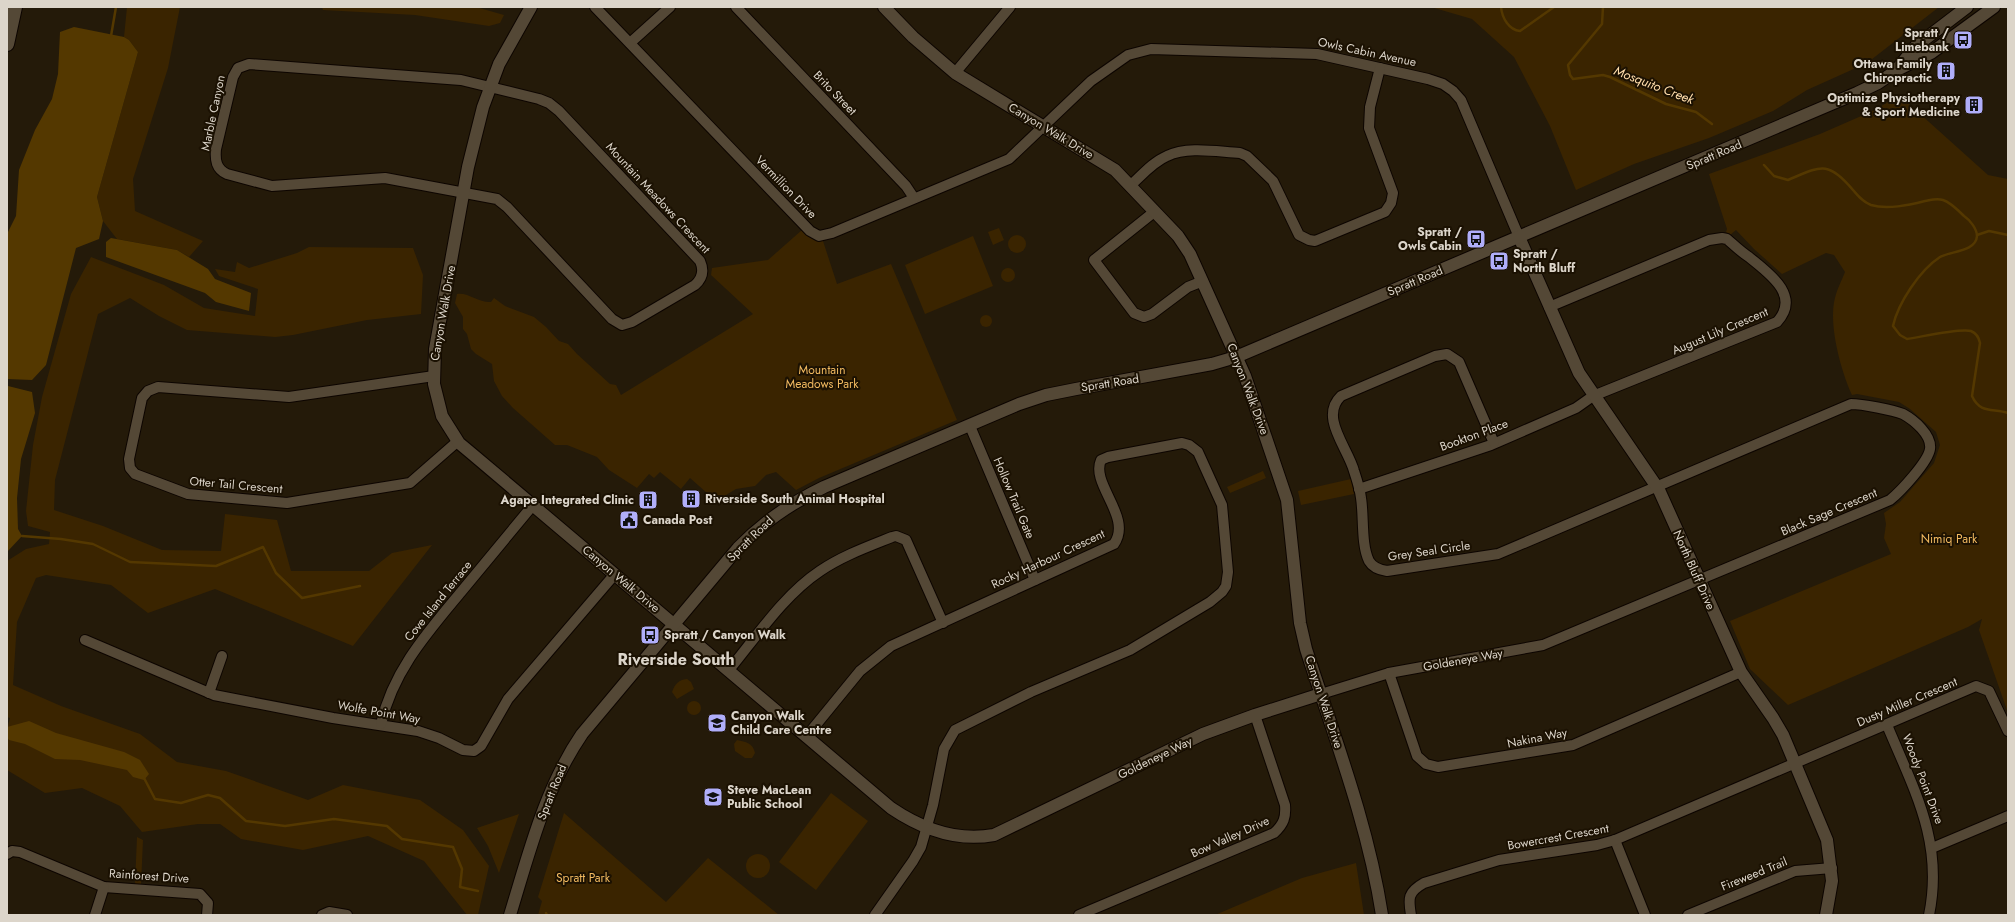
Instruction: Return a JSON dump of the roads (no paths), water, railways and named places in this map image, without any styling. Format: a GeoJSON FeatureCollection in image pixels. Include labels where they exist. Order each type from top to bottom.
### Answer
{"type":"FeatureCollection","features":[{"type":"Feature","properties":{"kind":"main road"},"geometry":{"type":"LineString","coordinates":[[7,44],[15,7]]}},
{"type":"Feature","properties":{"kind":"street","name":"Canyon Walk Drive"},"geometry":{"type":"LineString","coordinates":[[530,7],[490,86],[478,125],[435,349],[434,376],[437,399],[442,416],[458,441],[674,624]]}},
{"type":"Feature","properties":{"kind":"street","name":"Vermillion Drive"},"geometry":{"type":"LineString","coordinates":[[595,7],[814,234],[823,236],[832,233],[1009,159],[1042,127]]}},
{"type":"Feature","properties":{"kind":"street"},"geometry":{"type":"LineString","coordinates":[[630,43],[670,7]]}},
{"type":"Feature","properties":{"kind":"street","name":"Brito Street"},"geometry":{"type":"LineString","coordinates":[[736,7],[906,186],[914,198]]}},
{"type":"Feature","properties":{"kind":"street","name":"Canyon Walk Drive"},"geometry":{"type":"LineString","coordinates":[[884,7],[918,41],[955,73],[1042,127],[1100,160],[1131,185],[1186,246],[1203,280],[1236,357],[1276,463],[1288,500],[1300,623],[1356,804],[1382,915]]}},
{"type":"Feature","properties":{"kind":"street"},"geometry":{"type":"LineString","coordinates":[[955,73],[1010,7]]}},
{"type":"Feature","properties":{"kind":"street","name":"Spratt Road"},"geometry":{"type":"LineString","coordinates":[[1896,70],[1916,46],[1967,7]]}},
{"type":"Feature","properties":{"kind":"street","name":"Spratt Road"},"geometry":{"type":"LineString","coordinates":[[510,915],[542,813],[554,781],[565,760],[592,721],[738,548],[773,516],[804,497],[824,487],[1019,404],[1046,395],[1205,366],[1236,357],[1857,93],[1896,70],[1931,53],[1994,7]]}},
{"type":"Feature","properties":{"kind":"street","name":"Owls Cabin Avenue"},"geometry":{"type":"LineString","coordinates":[[1042,127],[1092,81],[1119,60],[1128,55],[1144,50],[1317,54],[1380,68],[1436,81],[1458,96],[1469,115],[1519,237]]}},
{"type":"Feature","properties":{"kind":"street","name":"Marble Canyon"},"geometry":{"type":"LineString","coordinates":[[464,192],[385,178],[272,186],[222,172],[218,167],[216,156],[231,82],[236,69],[249,64],[450,78],[490,86]]}},
{"type":"Feature","properties":{"kind":"street"},"geometry":{"type":"LineString","coordinates":[[1131,185],[1154,164],[1173,154],[1189,152],[1240,153],[1247,156],[1274,181],[1296,231],[1309,240],[1315,241],[1385,212],[1391,203],[1393,193],[1369,128],[1370,107],[1380,68]]}},
{"type":"Feature","properties":{"kind":"street","name":"Mountain Meadows Crescent"},"geometry":{"type":"LineString","coordinates":[[464,192],[502,202],[612,319],[622,325],[632,322],[695,285],[702,276],[703,271],[700,261],[559,111],[539,98],[490,86]]}},
{"type":"Feature","properties":{"kind":"street"},"geometry":{"type":"LineString","coordinates":[[1154,212],[1094,260],[1134,313],[1144,318],[1152,314],[1188,287],[1203,280]]}},
{"type":"Feature","properties":{"kind":"street","name":"North Bluff Drive"},"geometry":{"type":"LineString","coordinates":[[1519,237],[1579,373],[1593,396],[1657,486],[1740,672],[1778,726],[1825,834],[1832,868],[1831,893],[1826,915]]}},
{"type":"Feature","properties":{"kind":"street","name":"August Lily Crescent"},"geometry":{"type":"LineString","coordinates":[[1549,307],[1717,238],[1727,239],[1773,276],[1782,288],[1784,307],[1781,318],[1777,322],[1593,396]]}},
{"type":"Feature","properties":{"kind":"street","name":"Grey Seal Circle"},"geometry":{"type":"LineString","coordinates":[[1494,443],[1459,362],[1447,354],[1435,356],[1341,396],[1334,406],[1332,419],[1354,470],[1359,489],[1366,553],[1372,565],[1381,570],[1387,570],[1498,554],[1657,486]]}},
{"type":"Feature","properties":{"kind":"street","name":"Otter Tail Crescent"},"geometry":{"type":"LineString","coordinates":[[434,376],[289,397],[158,387],[148,391],[142,398],[130,450],[130,468],[135,474],[182,493],[287,503],[410,484],[458,441]]}},
{"type":"Feature","properties":{"kind":"street","name":"Bookton Place"},"geometry":{"type":"LineString","coordinates":[[1359,489],[1494,443],[1576,408],[1593,396]]}},
{"type":"Feature","properties":{"kind":"street","name":"Black Sage Crescent"},"geometry":{"type":"LineString","coordinates":[[1657,486],[1851,404],[1902,414],[1921,428],[1930,440],[1930,450],[1927,458],[1890,500],[1699,581]]}},
{"type":"Feature","properties":{"kind":"street","name":"Hollow Trail Gate"},"geometry":{"type":"LineString","coordinates":[[970,426],[1035,580]]}},
{"type":"Feature","properties":{"kind":"street","name":"Rocky Harbour Crescent"},"geometry":{"type":"LineString","coordinates":[[806,737],[860,671],[891,646],[1114,544],[1117,539],[1120,525],[1099,470],[1101,460],[1108,457],[1182,443],[1189,445],[1198,452],[1222,505],[1228,572],[1226,586],[1222,592],[1210,602],[1130,650],[1031,692],[955,730],[944,750],[927,827]]}},
{"type":"Feature","properties":{"kind":"street","name":"Cove Island Terrace"},"geometry":{"type":"LineString","coordinates":[[381,724],[388,696],[399,674],[421,640],[533,505]]}},
{"type":"Feature","properties":{"kind":"street"},"geometry":{"type":"LineString","coordinates":[[729,670],[784,604],[819,572],[858,550],[892,537],[902,538],[910,546],[943,623]]}},
{"type":"Feature","properties":{"kind":"street","name":"Wolfe Point Way"},"geometry":{"type":"LineString","coordinates":[[85,640],[209,693],[333,718],[381,724],[418,731],[439,738],[469,752],[477,750],[508,699],[615,574]]}},
{"type":"Feature","properties":{"kind":"street","name":"Goldeneye Way"},"geometry":{"type":"LineString","coordinates":[[674,624],[891,808],[912,821],[927,827],[958,837],[977,838],[994,835],[1203,734],[1255,714],[1389,673],[1543,645],[1699,581]]}},
{"type":"Feature","properties":{"kind":"street"},"geometry":{"type":"LineString","coordinates":[[209,693],[222,656]]}},
{"type":"Feature","properties":{"kind":"street","name":"Nakina Way"},"geometry":{"type":"LineString","coordinates":[[1389,673],[1417,756],[1426,764],[1438,767],[1573,744],[1740,672]]}},
{"type":"Feature","properties":{"kind":"street","name":"Dusty Miller Crescent"},"geometry":{"type":"LineString","coordinates":[[1795,764],[1976,686],[1989,691],[2008,732]]}},
{"type":"Feature","properties":{"kind":"street","name":"Bow Valley Drive"},"geometry":{"type":"LineString","coordinates":[[1079,915],[1268,836],[1280,828],[1285,820],[1285,805],[1255,714]]}},
{"type":"Feature","properties":{"kind":"street","name":"Woody Point Drive"},"geometry":{"type":"LineString","coordinates":[[1888,725],[1915,790],[1929,833],[1934,867],[1929,915]]}},
{"type":"Feature","properties":{"kind":"street","name":"Bowercrest Crescent"},"geometry":{"type":"LineString","coordinates":[[1411,915],[1408,902],[1411,893],[1415,888],[1424,883],[1499,860],[1597,845],[1615,840],[1795,764]]}},
{"type":"Feature","properties":{"kind":"street"},"geometry":{"type":"LineString","coordinates":[[1932,848],[2008,816]]}},
{"type":"Feature","properties":{"kind":"street"},"geometry":{"type":"LineString","coordinates":[[875,915],[917,855],[927,827]]}},
{"type":"Feature","properties":{"kind":"street"},"geometry":{"type":"LineString","coordinates":[[1615,840],[1644,915]]}},
{"type":"Feature","properties":{"kind":"street","name":"Rainforest Drive"},"geometry":{"type":"LineString","coordinates":[[7,854],[12,851],[20,852],[104,887],[200,894],[208,903],[207,915]]}},
{"type":"Feature","properties":{"kind":"street","name":"Fireweed Trail"},"geometry":{"type":"LineString","coordinates":[[1688,915],[1795,871],[1832,868]]}},
{"type":"Feature","properties":{"kind":"street"},"geometry":{"type":"LineString","coordinates":[[96,915],[104,887]]}},
{"type":"Feature","properties":{"kind":"street"},"geometry":{"type":"LineString","coordinates":[[322,915],[329,912],[347,915]]}},
{"type":"Feature","properties":{"kind":"waterway"},"geometry":{"type":"LineString","coordinates":[[111,36],[116,7]]}},
{"type":"Feature","properties":{"kind":"waterway","name":"Mosquito Creek"},"geometry":{"type":"LineString","coordinates":[[1501,7],[1503,15],[1509,26],[1520,31],[1554,7]]}},
{"type":"Feature","properties":{"kind":"waterway","name":"Mosquito Creek"},"geometry":{"type":"LineString","coordinates":[[1603,7],[1602,24],[1568,65],[1570,75],[1573,79],[1603,75],[1610,77],[1666,104],[1696,112],[1712,124]]}},
{"type":"Feature","properties":{"kind":"waterway","name":"Mosquito Creek"},"geometry":{"type":"LineString","coordinates":[[1764,165],[1774,176],[1788,180],[1809,171],[1824,168],[1837,174],[1863,201],[1868,204],[1884,207],[1938,199],[1946,201],[1969,220],[1976,230],[1976,241],[1967,248],[1940,257],[1925,270],[1905,297],[1893,326],[1900,335],[1907,339],[1965,330],[1974,333],[1980,343],[1972,396],[1975,402],[1983,408],[2008,413]]}},
{"type":"Feature","properties":{"kind":"waterway"},"geometry":{"type":"LineString","coordinates":[[1977,235],[1989,231],[2008,235]]}},
{"type":"Feature","properties":{"kind":"waterway"},"geometry":{"type":"LineString","coordinates":[[22,536],[61,539],[93,544],[130,562],[216,566],[263,547],[276,573],[302,598],[360,586]]}},
{"type":"Feature","properties":{"kind":"waterway"},"geometry":{"type":"LineString","coordinates":[[143,776],[155,799],[181,803],[208,795],[220,798],[246,821],[285,826],[334,819],[387,826],[402,839],[453,847],[462,869],[460,887],[478,891]]}},
{"type":"Feature","properties":{"kind":"place","name":"Spratt / Limebank"},"geometry":{"type":"Point","coordinates":[1963,40]}},
{"type":"Feature","properties":{"kind":"place","name":"Ottawa Family Chiropractic"},"geometry":{"type":"Point","coordinates":[1946,71]}},
{"type":"Feature","properties":{"kind":"place","name":"Optimize Physiotherapy & Sport Medicine"},"geometry":{"type":"Point","coordinates":[1974,105]}},
{"type":"Feature","properties":{"kind":"place","name":"Spratt / Owls Cabin"},"geometry":{"type":"Point","coordinates":[1476,239]}},
{"type":"Feature","properties":{"kind":"place","name":"Spratt / North Bluff"},"geometry":{"type":"Point","coordinates":[1499,261]}},
{"type":"Feature","properties":{"kind":"place","name":"Riverside South Animal Hospital"},"geometry":{"type":"Point","coordinates":[691,499]}},
{"type":"Feature","properties":{"kind":"place","name":"Agape Integrated Clinic"},"geometry":{"type":"Point","coordinates":[648,500]}},
{"type":"Feature","properties":{"kind":"place","name":"Canada Post"},"geometry":{"type":"Point","coordinates":[629,520]}},
{"type":"Feature","properties":{"kind":"place","name":"Spratt / Canyon Walk"},"geometry":{"type":"Point","coordinates":[650,635]}},
{"type":"Feature","properties":{"kind":"place","name":"Canyon Walk Child Care Centre"},"geometry":{"type":"Point","coordinates":[717,723]}},
{"type":"Feature","properties":{"kind":"place","name":"Steve MacLean Public School"},"geometry":{"type":"Point","coordinates":[713,797]}},
{"type":"Feature","properties":{"kind":"district","name":"Riverside South"},"geometry":{"type":"Point","coordinates":[676,659]}},
{"type":"Feature","properties":{"kind":"park label","name":"Mountain Meadows Park"},"geometry":{"type":"Point","coordinates":[822,377]}},
{"type":"Feature","properties":{"kind":"park label","name":"Nimiq Park"},"geometry":{"type":"Point","coordinates":[1949,539]}},
{"type":"Feature","properties":{"kind":"park label","name":"Spratt Park"},"geometry":{"type":"Point","coordinates":[583,878]}}]}
